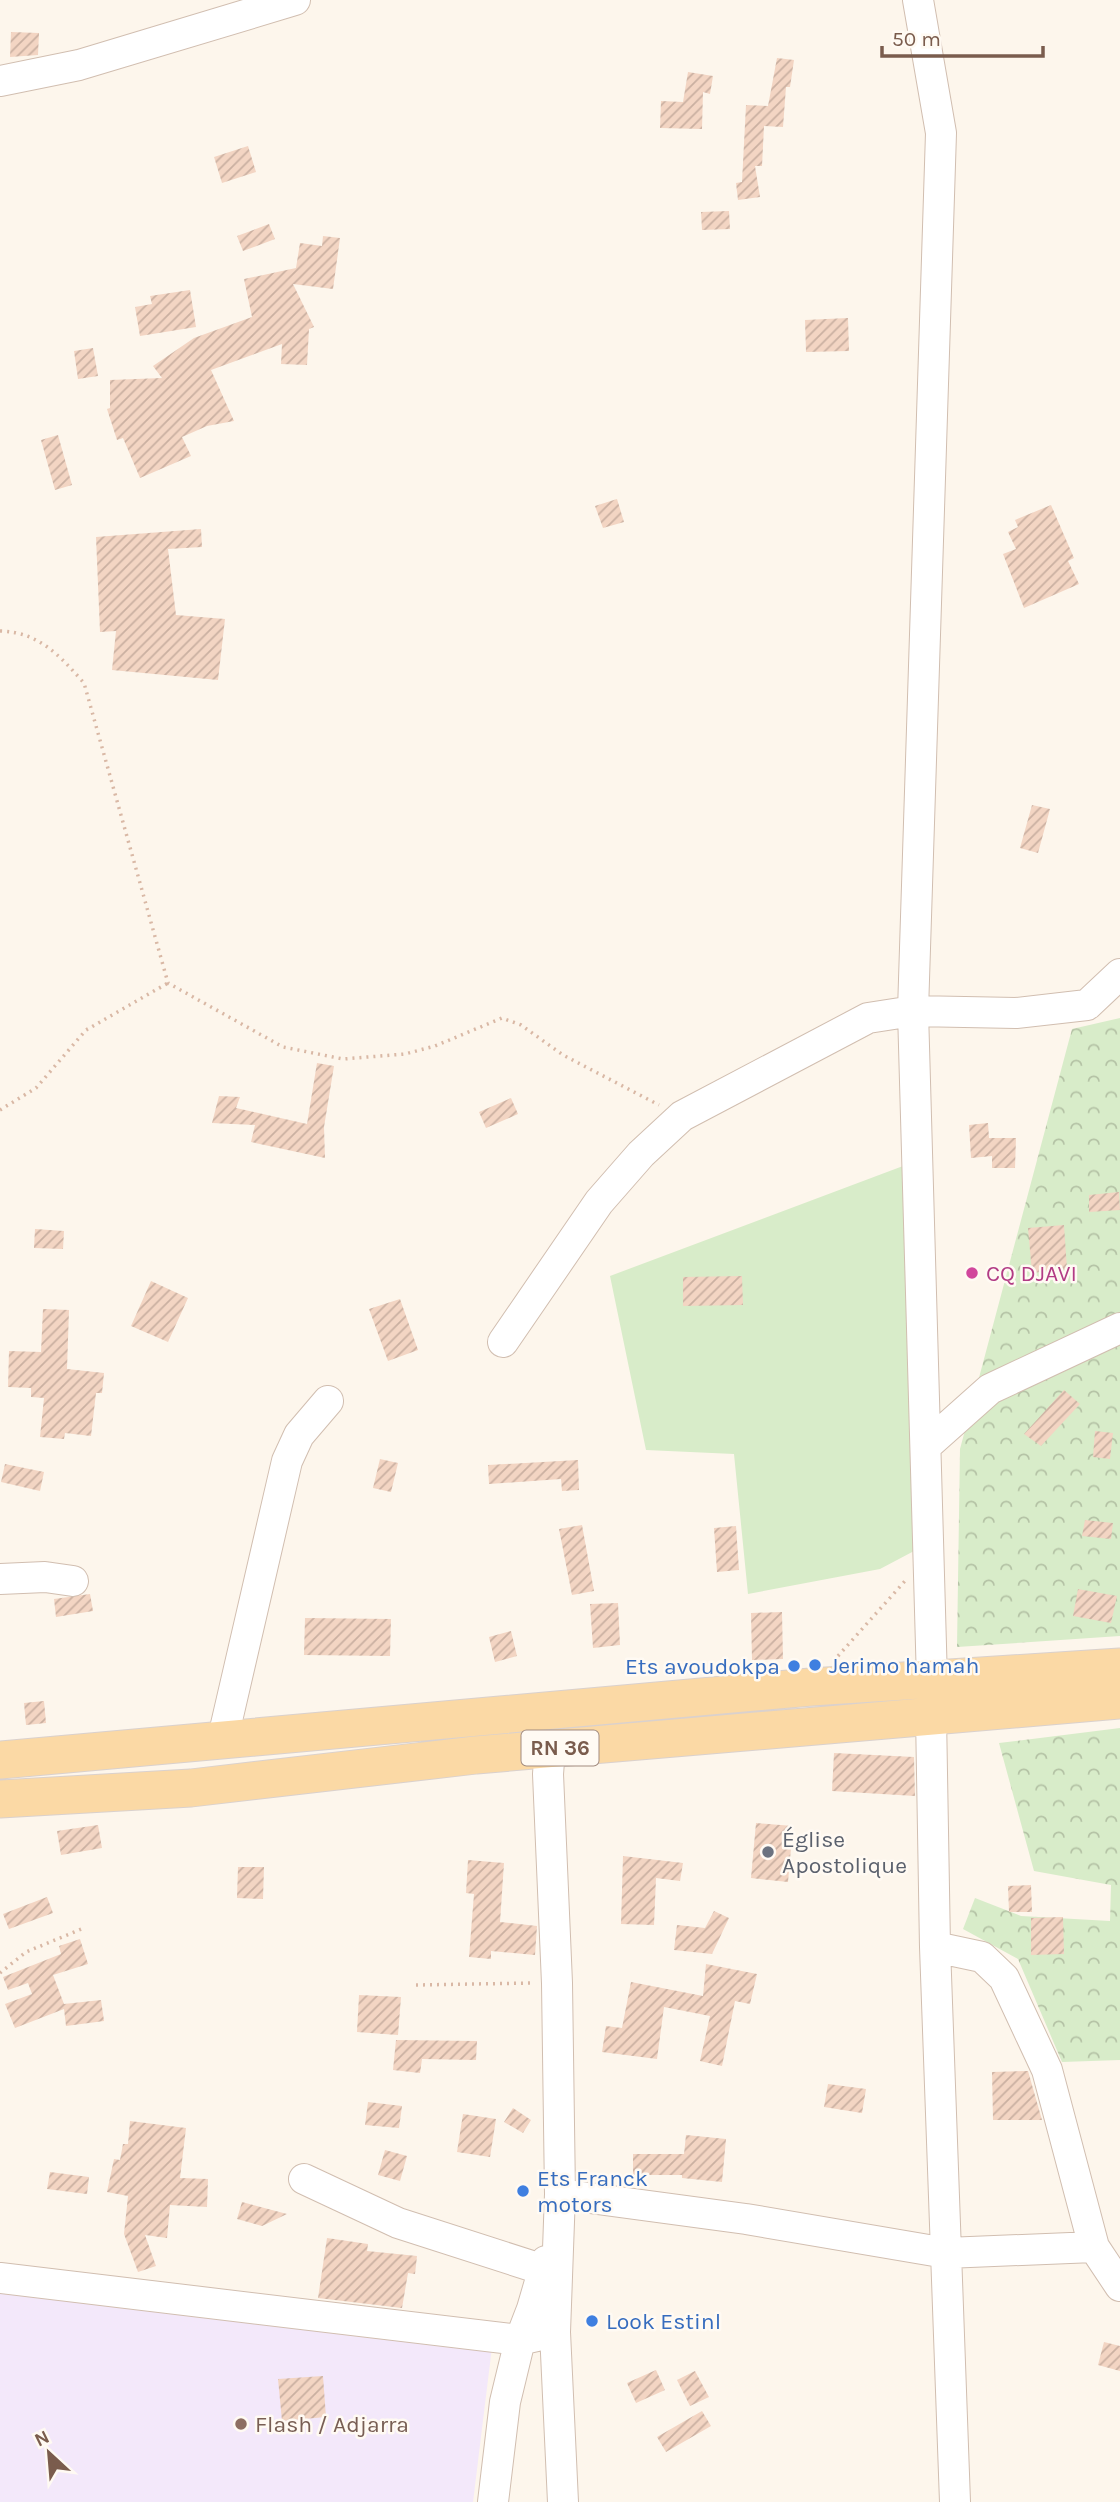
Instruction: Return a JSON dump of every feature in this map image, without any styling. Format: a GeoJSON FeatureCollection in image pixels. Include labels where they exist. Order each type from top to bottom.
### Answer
{"type":"FeatureCollection","features":[{"type":"Feature","properties":{"kind":"main road","name":"RN 36"},"geometry":{"type":"LineString","coordinates":[[0,1799],[191,1788],[550,1749],[932,1698],[1120,1667]]}},
{"type":"Feature","properties":{"kind":"main road","name":"RN 36"},"geometry":{"type":"LineString","coordinates":[[0,1760],[810,1687],[932,1698],[1120,1700]]}},
{"type":"Feature","properties":{"kind":"street"},"geometry":{"type":"LineString","coordinates":[[0,80],[79,65],[295,0]]}},
{"type":"Feature","properties":{"kind":"street"},"geometry":{"type":"LineString","coordinates":[[918,0],[941,133],[913,1011],[930,1553],[935,1947],[955,2502]]}},
{"type":"Feature","properties":{"kind":"street"},"geometry":{"type":"LineString","coordinates":[[503,1342],[599,1202],[640,1154],[682,1116],[868,1018],[913,1011],[1016,1013],[1087,1005],[1120,974]]}},
{"type":"Feature","properties":{"kind":"street"},"geometry":{"type":"LineString","coordinates":[[926,1446],[990,1389],[1120,1328]]}},
{"type":"Feature","properties":{"kind":"street"},"geometry":{"type":"LineString","coordinates":[[222,1742],[287,1461],[299,1435],[328,1401]]}},
{"type":"Feature","properties":{"kind":"street"},"geometry":{"type":"LineString","coordinates":[[0,1578],[45,1577],[73,1581]]}},
{"type":"Feature","properties":{"kind":"street"},"geometry":{"type":"LineString","coordinates":[[550,1749],[548,1774],[557,1983],[560,2194],[556,2242],[555,2332],[563,2502]]}},
{"type":"Feature","properties":{"kind":"street"},"geometry":{"type":"LineString","coordinates":[[935,1947],[982,1957],[1004,1978],[1047,2070],[1094,2247],[1120,2286]]}},
{"type":"Feature","properties":{"kind":"street"},"geometry":{"type":"LineString","coordinates":[[304,2179],[398,2223],[450,2242],[541,2269]]}},
{"type":"Feature","properties":{"kind":"street"},"geometry":{"type":"LineString","coordinates":[[560,2194],[760,2221],[946,2253],[1094,2247]]}},
{"type":"Feature","properties":{"kind":"street"},"geometry":{"type":"LineString","coordinates":[[493,2502],[505,2402],[520,2340],[533,2309],[541,2269],[556,2242]]}},
{"type":"Feature","properties":{"kind":"street"},"geometry":{"type":"LineString","coordinates":[[0,2278],[151,2299],[520,2340],[555,2332]]}},
{"type":"Feature","properties":{"kind":"path"},"geometry":{"type":"LineString","coordinates":[[0,631],[12,631],[51,646],[84,683],[168,984],[283,1046],[343,1059],[405,1054],[435,1046],[502,1018],[521,1025],[563,1055],[618,1086],[682,1116]]}},
{"type":"Feature","properties":{"kind":"path"},"geometry":{"type":"LineString","coordinates":[[0,1111],[36,1088],[86,1030],[168,984]]}},
{"type":"Feature","properties":{"kind":"path"},"geometry":{"type":"LineString","coordinates":[[810,1687],[930,1553]]}},
{"type":"Feature","properties":{"kind":"path"},"geometry":{"type":"LineString","coordinates":[[0,1973],[26,1952],[83,1927]]}},
{"type":"Feature","properties":{"kind":"path"},"geometry":{"type":"LineString","coordinates":[[416,1985],[557,1983]]}},
{"type":"Feature","properties":{"kind":"shaded area","name":"Flash / Adjarra"},"geometry":{"type":"Polygon","coordinates":[[[0,2291],[492,2347],[473,2502],[0,2502],[0,2291]]]}},
{"type":"Feature","properties":{"kind":"green space"},"geometry":{"type":"Polygon","coordinates":[[[1120,1018],[1120,1636],[957,1647],[960,1449],[1072,1029],[1120,1018]]]}},
{"type":"Feature","properties":{"kind":"green space"},"geometry":{"type":"Polygon","coordinates":[[[927,1157],[933,1541],[880,1569],[748,1594],[734,1454],[646,1450],[610,1276],[927,1157]]]}},
{"type":"Feature","properties":{"kind":"green space"},"geometry":{"type":"Polygon","coordinates":[[[1120,1728],[1120,2060],[1062,2062],[1018,1959],[963,1929],[975,1898],[1021,1916],[1110,1921],[1111,1885],[1034,1871],[999,1743],[1120,1728]]]}},
{"type":"Feature","properties":{"kind":"building"},"geometry":{"type":"Polygon","coordinates":[[[11,32],[39,33],[38,55],[10,57],[11,32]]]}},
{"type":"Feature","properties":{"kind":"building"},"geometry":{"type":"Polygon","coordinates":[[[777,58],[794,60],[790,87],[786,87],[783,127],[764,126],[762,166],[755,166],[760,197],[738,200],[736,183],[742,182],[746,105],[768,106],[777,58]]]}},
{"type":"Feature","properties":{"kind":"building"},"geometry":{"type":"Polygon","coordinates":[[[688,72],[713,76],[710,94],[703,92],[702,129],[660,128],[661,101],[683,102],[688,72]]]}},
{"type":"Feature","properties":{"kind":"building"},"geometry":{"type":"Polygon","coordinates":[[[248,146],[256,172],[222,183],[214,157],[248,146]]]}},
{"type":"Feature","properties":{"kind":"building"},"geometry":{"type":"Polygon","coordinates":[[[729,211],[730,229],[702,230],[701,212],[729,211]]]}},
{"type":"Feature","properties":{"kind":"building"},"geometry":{"type":"Polygon","coordinates":[[[269,224],[275,239],[243,251],[237,236],[269,224]]]}},
{"type":"Feature","properties":{"kind":"building"},"geometry":{"type":"Polygon","coordinates":[[[323,236],[340,238],[333,289],[293,284],[314,327],[309,329],[307,365],[281,364],[282,344],[211,370],[234,421],[207,426],[182,437],[191,456],[140,478],[123,438],[117,440],[107,409],[110,408],[110,380],[162,378],[153,366],[194,338],[252,317],[244,279],[296,268],[300,243],[322,246],[323,236]]]}},
{"type":"Feature","properties":{"kind":"building"},"geometry":{"type":"Polygon","coordinates":[[[190,290],[196,327],[140,336],[135,307],[152,304],[150,296],[190,290]]]}},
{"type":"Feature","properties":{"kind":"building"},"geometry":{"type":"Polygon","coordinates":[[[848,318],[849,351],[806,352],[805,320],[848,318]]]}},
{"type":"Feature","properties":{"kind":"building"},"geometry":{"type":"Polygon","coordinates":[[[93,348],[98,376],[78,379],[74,351],[93,348]]]}},
{"type":"Feature","properties":{"kind":"building"},"geometry":{"type":"Polygon","coordinates":[[[58,435],[72,485],[55,490],[41,440],[58,435]]]}},
{"type":"Feature","properties":{"kind":"building"},"geometry":{"type":"Polygon","coordinates":[[[617,499],[624,522],[603,528],[595,506],[617,499]]]}},
{"type":"Feature","properties":{"kind":"building"},"geometry":{"type":"Polygon","coordinates":[[[1051,505],[1074,558],[1068,561],[1079,584],[1024,608],[1003,554],[1016,549],[1008,532],[1018,527],[1015,520],[1051,505]]]}},
{"type":"Feature","properties":{"kind":"building"},"geometry":{"type":"Polygon","coordinates":[[[201,529],[202,547],[168,549],[176,615],[225,619],[218,680],[112,670],[116,631],[100,632],[96,537],[201,529]]]}},
{"type":"Feature","properties":{"kind":"building"},"geometry":{"type":"Polygon","coordinates":[[[1032,805],[1050,809],[1038,853],[1020,848],[1032,805]]]}},
{"type":"Feature","properties":{"kind":"building"},"geometry":{"type":"Polygon","coordinates":[[[317,1063],[334,1066],[324,1127],[325,1158],[251,1142],[255,1125],[212,1123],[219,1096],[240,1097],[236,1108],[307,1124],[317,1063]]]}},
{"type":"Feature","properties":{"kind":"building"},"geometry":{"type":"Polygon","coordinates":[[[511,1098],[518,1114],[486,1128],[479,1112],[511,1098]]]}},
{"type":"Feature","properties":{"kind":"building"},"geometry":{"type":"Polygon","coordinates":[[[988,1123],[989,1138],[1016,1138],[1015,1168],[992,1168],[992,1156],[971,1158],[969,1125],[988,1123]]]}},
{"type":"Feature","properties":{"kind":"building"},"geometry":{"type":"Polygon","coordinates":[[[1119,1192],[1120,1210],[1089,1212],[1089,1195],[1119,1192]]]}},
{"type":"Feature","properties":{"kind":"building"},"geometry":{"type":"Polygon","coordinates":[[[1064,1225],[1067,1269],[1032,1273],[1028,1228],[1064,1225]]]}},
{"type":"Feature","properties":{"kind":"building"},"geometry":{"type":"Polygon","coordinates":[[[35,1229],[64,1231],[63,1249],[34,1248],[35,1229]]]}},
{"type":"Feature","properties":{"kind":"building"},"geometry":{"type":"Polygon","coordinates":[[[742,1276],[743,1305],[683,1306],[683,1277],[742,1276]]]}},
{"type":"Feature","properties":{"kind":"building"},"geometry":{"type":"Polygon","coordinates":[[[151,1281],[188,1298],[168,1342],[131,1326],[151,1281]]]}},
{"type":"Feature","properties":{"kind":"building"},"geometry":{"type":"Polygon","coordinates":[[[400,1299],[418,1350],[388,1361],[369,1309],[400,1299]]]}},
{"type":"Feature","properties":{"kind":"building"},"geometry":{"type":"Polygon","coordinates":[[[43,1309],[69,1310],[67,1369],[104,1373],[102,1393],[96,1393],[91,1436],[65,1433],[64,1439],[40,1437],[44,1398],[31,1397],[31,1388],[8,1387],[9,1351],[41,1352],[43,1309]]]}},
{"type":"Feature","properties":{"kind":"building"},"geometry":{"type":"Polygon","coordinates":[[[1064,1390],[1080,1404],[1041,1446],[1024,1434],[1064,1390]]]}},
{"type":"Feature","properties":{"kind":"building"},"geometry":{"type":"Polygon","coordinates":[[[1095,1431],[1113,1433],[1110,1459],[1093,1457],[1095,1431]]]}},
{"type":"Feature","properties":{"kind":"building"},"geometry":{"type":"Polygon","coordinates":[[[380,1459],[398,1463],[391,1492],[373,1488],[380,1459]]]}},
{"type":"Feature","properties":{"kind":"building"},"geometry":{"type":"Polygon","coordinates":[[[578,1460],[579,1490],[562,1491],[561,1479],[489,1484],[488,1465],[578,1460]]]}},
{"type":"Feature","properties":{"kind":"building"},"geometry":{"type":"Polygon","coordinates":[[[5,1464],[44,1472],[40,1491],[1,1482],[5,1464]]]}},
{"type":"Feature","properties":{"kind":"building"},"geometry":{"type":"Polygon","coordinates":[[[1085,1520],[1113,1523],[1111,1539],[1082,1536],[1085,1520]]]}},
{"type":"Feature","properties":{"kind":"building"},"geometry":{"type":"Polygon","coordinates":[[[582,1525],[594,1591],[572,1595],[559,1529],[582,1525]]]}},
{"type":"Feature","properties":{"kind":"building"},"geometry":{"type":"Polygon","coordinates":[[[736,1526],[739,1570],[717,1572],[714,1528],[736,1526]]]}},
{"type":"Feature","properties":{"kind":"building"},"geometry":{"type":"Polygon","coordinates":[[[1078,1589],[1117,1596],[1111,1623],[1073,1616],[1078,1589]]]}},
{"type":"Feature","properties":{"kind":"building"},"geometry":{"type":"Polygon","coordinates":[[[90,1594],[93,1611],[56,1617],[54,1599],[90,1594]]]}},
{"type":"Feature","properties":{"kind":"building"},"geometry":{"type":"Polygon","coordinates":[[[618,1603],[620,1645],[593,1648],[590,1604],[618,1603]]]}},
{"type":"Feature","properties":{"kind":"building"},"geometry":{"type":"Polygon","coordinates":[[[782,1612],[783,1659],[752,1660],[751,1613],[782,1612]]]}},
{"type":"Feature","properties":{"kind":"building"},"geometry":{"type":"Polygon","coordinates":[[[305,1618],[391,1619],[390,1656],[304,1655],[305,1618]]]}},
{"type":"Feature","properties":{"kind":"building"},"geometry":{"type":"Polygon","coordinates":[[[511,1631],[517,1656],[495,1662],[489,1637],[511,1631]]]}},
{"type":"Feature","properties":{"kind":"building"},"geometry":{"type":"Polygon","coordinates":[[[44,1701],[46,1723],[26,1725],[24,1703],[44,1701]]]}},
{"type":"Feature","properties":{"kind":"building"},"geometry":{"type":"Polygon","coordinates":[[[834,1753],[914,1757],[915,1796],[832,1791],[834,1753]]]}},
{"type":"Feature","properties":{"kind":"building"},"geometry":{"type":"Polygon","coordinates":[[[756,1823],[793,1826],[788,1882],[751,1878],[756,1823]]]}},
{"type":"Feature","properties":{"kind":"building"},"geometry":{"type":"Polygon","coordinates":[[[98,1825],[102,1848],[61,1855],[57,1831],[98,1825]]]}},
{"type":"Feature","properties":{"kind":"building"},"geometry":{"type":"Polygon","coordinates":[[[623,1856],[683,1863],[680,1881],[656,1878],[654,1925],[621,1924],[623,1856]]]}},
{"type":"Feature","properties":{"kind":"building"},"geometry":{"type":"Polygon","coordinates":[[[468,1860],[504,1863],[500,1922],[537,1926],[535,1955],[491,1951],[491,1959],[469,1957],[474,1894],[466,1893],[468,1860]]]}},
{"type":"Feature","properties":{"kind":"building"},"geometry":{"type":"Polygon","coordinates":[[[238,1867],[264,1867],[263,1899],[237,1898],[238,1867]]]}},
{"type":"Feature","properties":{"kind":"building"},"geometry":{"type":"Polygon","coordinates":[[[1031,1885],[1032,1912],[1009,1912],[1008,1886],[1031,1885]]]}},
{"type":"Feature","properties":{"kind":"building"},"geometry":{"type":"Polygon","coordinates":[[[47,1897],[53,1913],[9,1929],[3,1914],[47,1897]]]}},
{"type":"Feature","properties":{"kind":"building"},"geometry":{"type":"Polygon","coordinates":[[[714,1911],[729,1918],[712,1954],[674,1950],[677,1925],[705,1928],[714,1911]]]}},
{"type":"Feature","properties":{"kind":"building"},"geometry":{"type":"Polygon","coordinates":[[[1063,1917],[1064,1954],[1031,1955],[1031,1918],[1063,1917]]]}},
{"type":"Feature","properties":{"kind":"building"},"geometry":{"type":"Polygon","coordinates":[[[80,1939],[88,1964],[53,1975],[64,2004],[101,2000],[104,2021],[66,2026],[64,2009],[15,2028],[5,2004],[32,1994],[28,1983],[8,1990],[3,1977],[61,1954],[59,1946],[80,1939]]]}},
{"type":"Feature","properties":{"kind":"building"},"geometry":{"type":"Polygon","coordinates":[[[706,1964],[757,1974],[750,2004],[735,2001],[722,2066],[700,2061],[710,2016],[664,2007],[657,2059],[602,2052],[606,2026],[622,2028],[631,1982],[703,1996],[706,1964]]]}},
{"type":"Feature","properties":{"kind":"building"},"geometry":{"type":"Polygon","coordinates":[[[359,1995],[401,1997],[398,2035],[357,2032],[359,1995]]]}},
{"type":"Feature","properties":{"kind":"building"},"geometry":{"type":"Polygon","coordinates":[[[396,2040],[477,2041],[476,2060],[422,2059],[420,2073],[393,2070],[396,2040]]]}},
{"type":"Feature","properties":{"kind":"building"},"geometry":{"type":"Polygon","coordinates":[[[1028,2071],[1042,2120],[993,2120],[992,2072],[1028,2071]]]}},
{"type":"Feature","properties":{"kind":"building"},"geometry":{"type":"Polygon","coordinates":[[[828,2084],[866,2089],[862,2113],[824,2107],[828,2084]]]}},
{"type":"Feature","properties":{"kind":"building"},"geometry":{"type":"Polygon","coordinates":[[[368,2102],[402,2106],[399,2128],[365,2125],[368,2102]]]}},
{"type":"Feature","properties":{"kind":"building"},"geometry":{"type":"Polygon","coordinates":[[[513,2108],[531,2120],[523,2133],[504,2122],[513,2108]]]}},
{"type":"Feature","properties":{"kind":"building"},"geometry":{"type":"Polygon","coordinates":[[[463,2114],[496,2119],[490,2157],[457,2152],[463,2114]]]}},
{"type":"Feature","properties":{"kind":"building"},"geometry":{"type":"Polygon","coordinates":[[[130,2121],[186,2128],[180,2178],[208,2179],[207,2207],[170,2205],[167,2238],[145,2235],[156,2266],[138,2272],[124,2234],[128,2196],[107,2192],[114,2159],[120,2160],[123,2144],[128,2144],[130,2121]]]}},
{"type":"Feature","properties":{"kind":"building"},"geometry":{"type":"Polygon","coordinates":[[[686,2135],[726,2139],[722,2182],[682,2178],[682,2175],[633,2175],[633,2154],[684,2154],[686,2135]]]}},
{"type":"Feature","properties":{"kind":"building"},"geometry":{"type":"Polygon","coordinates":[[[385,2150],[407,2156],[400,2181],[378,2175],[385,2150]]]}},
{"type":"Feature","properties":{"kind":"building"},"geometry":{"type":"Polygon","coordinates":[[[50,2172],[89,2177],[87,2194],[47,2189],[50,2172]]]}},
{"type":"Feature","properties":{"kind":"building"},"geometry":{"type":"Polygon","coordinates":[[[242,2202],[287,2214],[262,2226],[237,2219],[242,2202]]]}},
{"type":"Feature","properties":{"kind":"building"},"geometry":{"type":"Polygon","coordinates":[[[327,2238],[368,2244],[367,2251],[417,2256],[415,2274],[408,2273],[402,2308],[318,2298],[327,2238]]]}},
{"type":"Feature","properties":{"kind":"building"},"geometry":{"type":"Polygon","coordinates":[[[1104,2342],[1120,2346],[1120,2371],[1098,2365],[1104,2342]]]}},
{"type":"Feature","properties":{"kind":"building"},"geometry":{"type":"Polygon","coordinates":[[[656,2370],[665,2390],[636,2403],[627,2383],[656,2370]]]}},
{"type":"Feature","properties":{"kind":"building"},"geometry":{"type":"Polygon","coordinates":[[[695,2371],[709,2397],[690,2406],[677,2380],[695,2371]]]}},
{"type":"Feature","properties":{"kind":"building"},"geometry":{"type":"Polygon","coordinates":[[[323,2376],[326,2417],[282,2421],[278,2379],[323,2376]]]}},
{"type":"Feature","properties":{"kind":"building"},"geometry":{"type":"Polygon","coordinates":[[[702,2411],[711,2426],[666,2452],[657,2437],[702,2411]]]}},
{"type":"Feature","properties":{"kind":"place","name":"CQ DJAVI"},"geometry":{"type":"Point","coordinates":[972,1273]}},
{"type":"Feature","properties":{"kind":"place","name":"Jerimo hamah"},"geometry":{"type":"Point","coordinates":[815,1665]}},
{"type":"Feature","properties":{"kind":"place","name":"Ets avoudokpa"},"geometry":{"type":"Point","coordinates":[794,1666]}},
{"type":"Feature","properties":{"kind":"place","name":"Église Apostolique"},"geometry":{"type":"Point","coordinates":[768,1852]}},
{"type":"Feature","properties":{"kind":"place","name":"Ets Franck motors"},"geometry":{"type":"Point","coordinates":[523,2191]}},
{"type":"Feature","properties":{"kind":"place","name":"Look Estinl"},"geometry":{"type":"Point","coordinates":[592,2321]}},
{"type":"Feature","properties":{"kind":"place","name":"Flash / Adjarra"},"geometry":{"type":"Point","coordinates":[241,2424]}}]}
